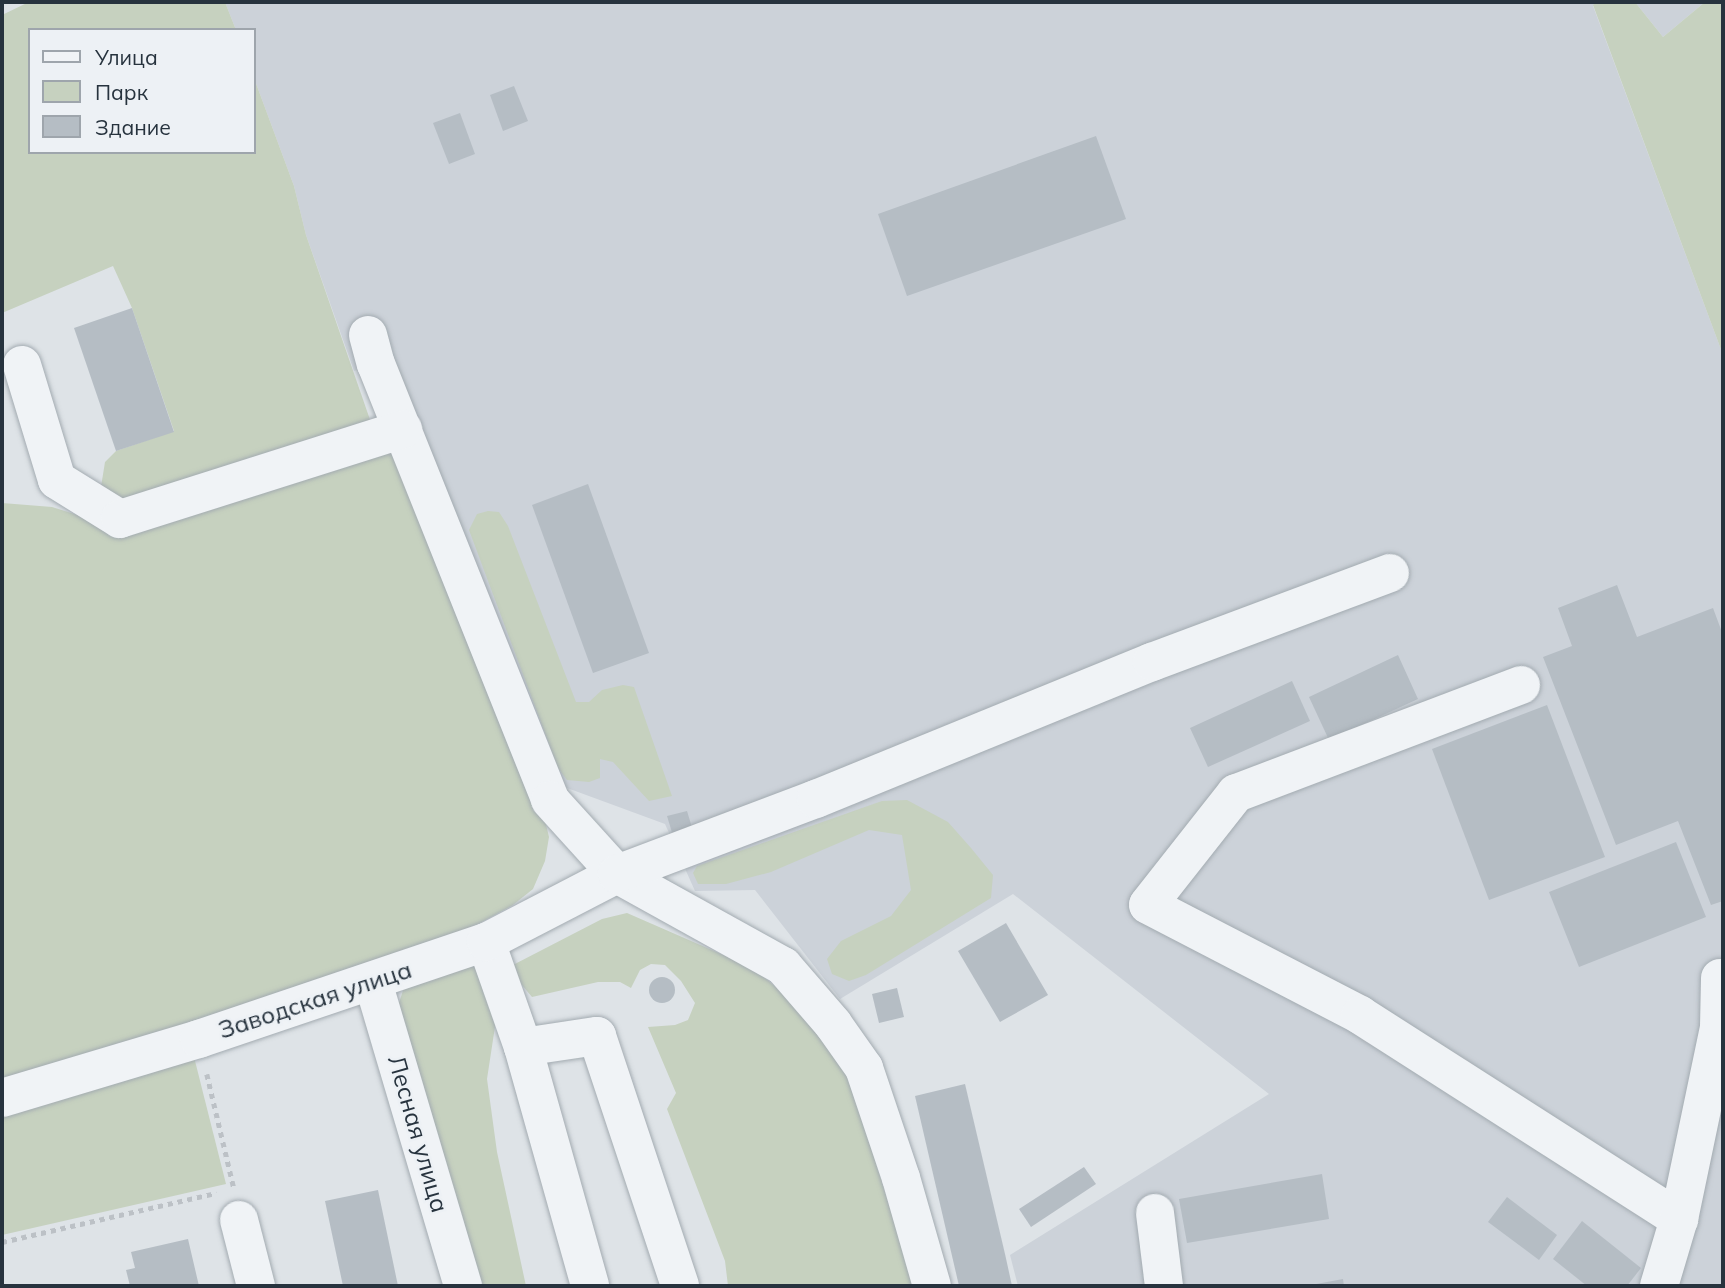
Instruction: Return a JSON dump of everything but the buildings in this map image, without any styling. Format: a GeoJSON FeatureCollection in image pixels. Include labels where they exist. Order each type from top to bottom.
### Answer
{"type":"FeatureCollection","features":[{"type":"Feature","properties":{"kind":"street"},"geometry":{"type":"LineString","coordinates":[[368,335],[550,800],[617,874],[783,966],[833,1024],[864,1068],[901,1178],[932,1286]]}},
{"type":"Feature","properties":{"kind":"street"},"geometry":{"type":"LineString","coordinates":[[22,365],[57,480],[120,519],[403,429]]}},
{"type":"Feature","properties":{"kind":"street","name":"Заводская улица"},"geometry":{"type":"LineString","coordinates":[[2,1098],[199,1039],[486,942],[617,874],[803,804],[1152,662],[1390,573]]}},
{"type":"Feature","properties":{"kind":"street"},"geometry":{"type":"LineString","coordinates":[[1521,685],[1236,793],[1148,905],[1360,1015],[1679,1219]]}},
{"type":"Feature","properties":{"kind":"street"},"geometry":{"type":"LineString","coordinates":[[486,942],[523,1047],[590,1286]]}},
{"type":"Feature","properties":{"kind":"street"},"geometry":{"type":"LineString","coordinates":[[1658,1286],[1679,1219],[1719,1027],[1720,978]]}},
{"type":"Feature","properties":{"kind":"street","name":"Лесная улица"},"geometry":{"type":"LineString","coordinates":[[373,982],[463,1286]]}},
{"type":"Feature","properties":{"kind":"street"},"geometry":{"type":"LineString","coordinates":[[523,1047],[597,1036],[680,1286]]}},
{"type":"Feature","properties":{"kind":"street"},"geometry":{"type":"LineString","coordinates":[[1155,1213],[1164,1286]]}},
{"type":"Feature","properties":{"kind":"street"},"geometry":{"type":"LineString","coordinates":[[239,1220],[256,1286]]}},
{"type":"Feature","properties":{"kind":"path"},"geometry":{"type":"LineString","coordinates":[[2,1242],[234,1188],[199,1039]]}},
{"type":"Feature","properties":{"kind":"shaded area"},"geometry":{"type":"Polygon","coordinates":[[[225,2],[1597,2],[1593,6],[1723,355],[1723,1286],[1018,1286],[1010,1255],[1269,1094],[1013,894],[840,999],[755,890],[695,891],[665,824],[559,785],[393,359],[354,371],[306,235],[294,186],[256,83],[256,28],[235,28],[225,2]]]}},
{"type":"Feature","properties":{"kind":"shaded area"},"geometry":{"type":"Polygon","coordinates":[[[1635,2],[1705,2],[1663,37],[1635,2]]]}},
{"type":"Feature","properties":{"kind":"green space"},"geometry":{"type":"Polygon","coordinates":[[[29,2],[225,2],[235,28],[28,28],[28,154],[256,154],[256,83],[294,186],[306,235],[376,437],[401,451],[541,804],[549,837],[545,861],[533,889],[513,905],[465,931],[2,1086],[2,503],[52,507],[84,517],[100,493],[105,462],[116,451],[174,431],[132,308],[113,266],[2,313],[2,15],[29,2]]]}},
{"type":"Feature","properties":{"kind":"green space"},"geometry":{"type":"Polygon","coordinates":[[[1597,2],[1635,2],[1663,37],[1705,2],[1723,2],[1723,355],[1593,5],[1597,2]]]}},
{"type":"Feature","properties":{"kind":"green space"},"geometry":{"type":"Polygon","coordinates":[[[499,512],[508,526],[576,702],[589,702],[602,690],[623,685],[634,687],[672,796],[649,801],[613,762],[600,759],[600,778],[589,782],[567,780],[558,768],[469,530],[477,514],[499,512]]]}},
{"type":"Feature","properties":{"kind":"green space"},"geometry":{"type":"Polygon","coordinates":[[[907,800],[948,822],[971,848],[993,875],[991,898],[866,975],[849,981],[832,974],[827,959],[841,941],[891,916],[911,890],[902,835],[869,830],[771,872],[726,884],[698,884],[693,873],[697,866],[882,801],[907,800]]]}},
{"type":"Feature","properties":{"kind":"green space"},"geometry":{"type":"Polygon","coordinates":[[[627,913],[753,968],[796,1004],[832,1043],[854,1092],[914,1286],[728,1286],[725,1261],[667,1109],[676,1093],[648,1027],[675,1025],[688,1020],[695,1003],[681,981],[665,965],[651,964],[640,970],[631,988],[620,982],[598,982],[532,997],[516,978],[511,966],[602,919],[627,913]]]}},
{"type":"Feature","properties":{"kind":"green space"},"geometry":{"type":"Polygon","coordinates":[[[467,953],[498,1007],[487,1079],[497,1152],[526,1286],[474,1286],[398,1028],[399,1003],[406,981],[467,953]]]}},
{"type":"Feature","properties":{"kind":"green space"},"geometry":{"type":"Polygon","coordinates":[[[192,1049],[226,1184],[2,1235],[2,1113],[192,1049]]]}}]}
